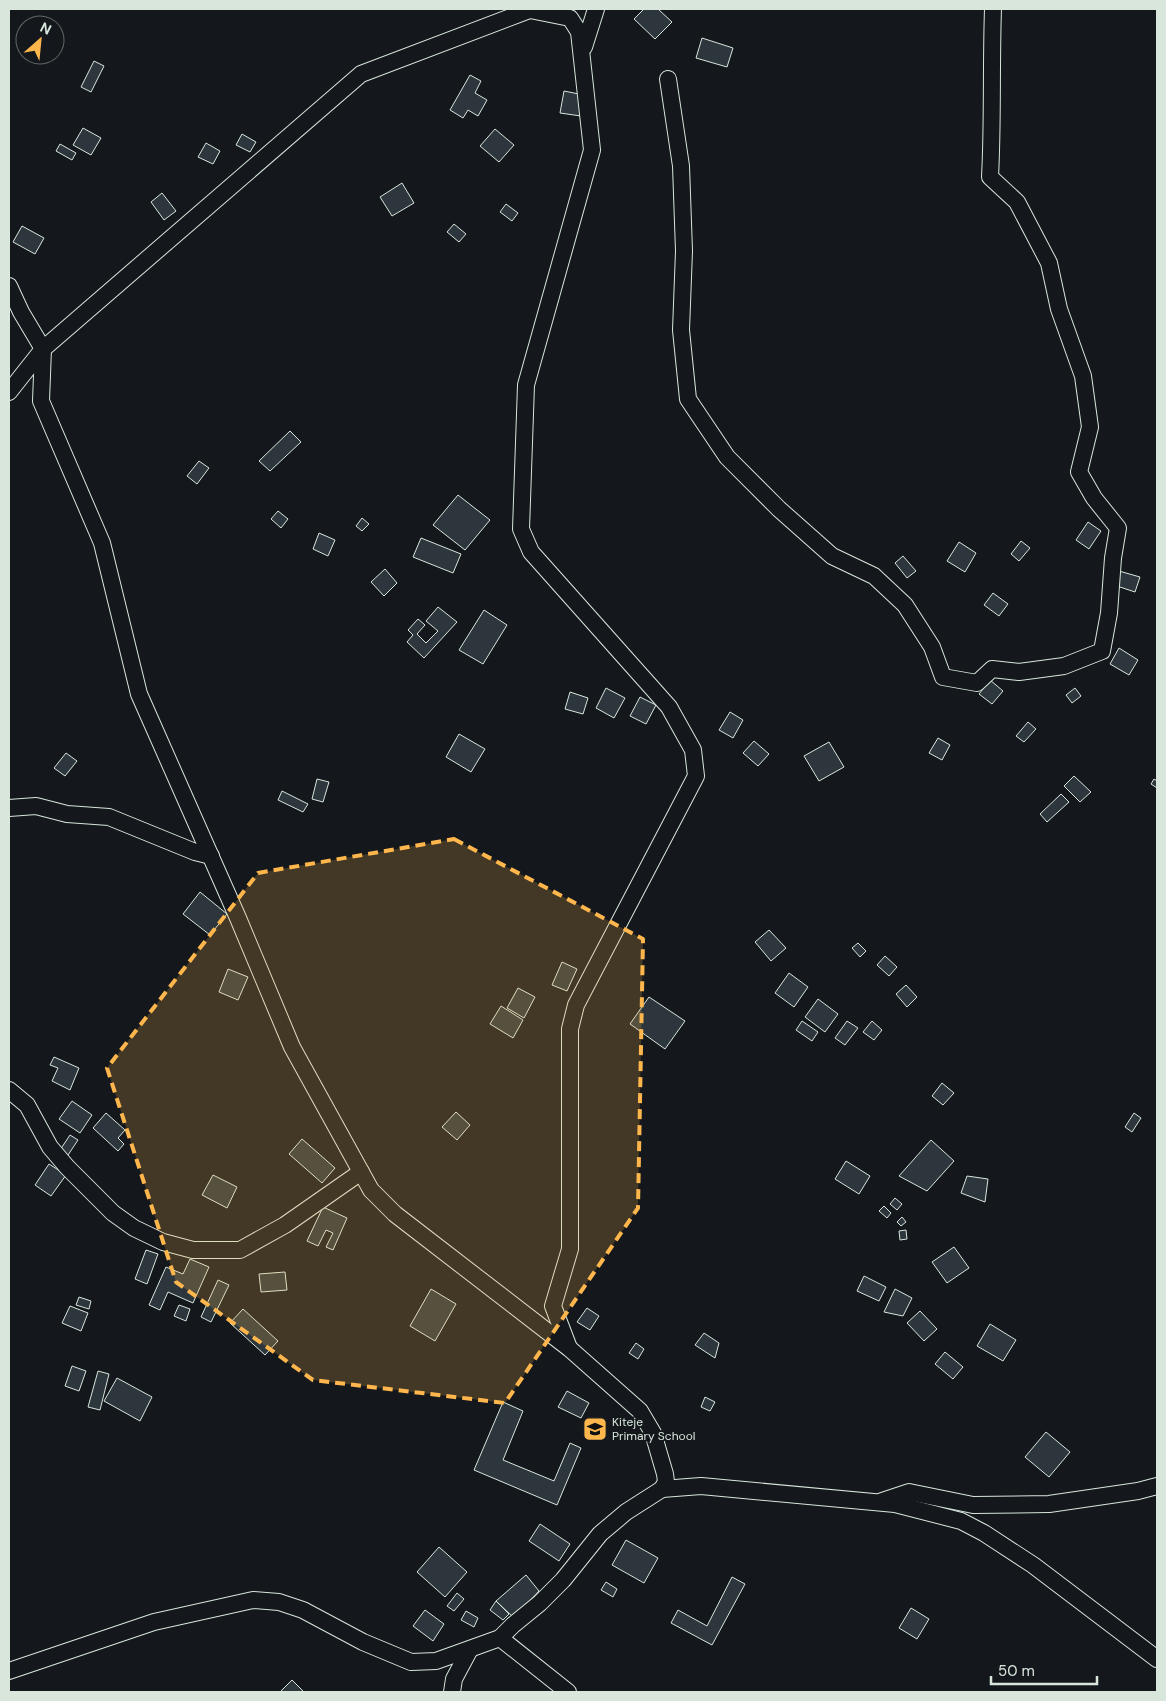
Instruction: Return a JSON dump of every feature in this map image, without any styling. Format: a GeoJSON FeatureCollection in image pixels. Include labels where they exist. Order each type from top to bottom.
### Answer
{"type":"FeatureCollection","features":[{"type":"Feature","properties":{"kind":"street"},"geometry":{"type":"LineString","coordinates":[[9,392],[43,349],[361,74],[531,9],[570,18],[579,32],[592,150],[526,385],[521,529],[531,552],[669,707],[693,750],[696,776],[576,1005],[570,1029],[570,1249],[553,1306],[570,1349]]}},
{"type":"Feature","properties":{"kind":"street"},"geometry":{"type":"LineString","coordinates":[[582,54],[596,9]]}},
{"type":"Feature","properties":{"kind":"street"},"geometry":{"type":"LineString","coordinates":[[668,79],[681,166],[684,251],[681,330],[688,400],[726,457],[779,510],[832,556],[874,576],[905,605],[932,647],[943,677],[977,683],[992,669],[1019,672],[1064,666],[1102,651],[1109,613],[1113,558],[1118,528],[1094,498],[1079,472],[1090,427],[1083,376],[1059,308],[1050,263],[1017,202],[990,177],[993,100],[991,61],[992,9]]}},
{"type":"Feature","properties":{"kind":"street"},"geometry":{"type":"LineString","coordinates":[[9,286],[21,312],[43,349],[41,401],[102,543],[139,694],[184,799],[211,856],[292,1047],[371,1190],[395,1214],[570,1349],[640,1411],[653,1433],[666,1482],[662,1489],[626,1512],[600,1534],[563,1580],[500,1638],[436,1662],[411,1662],[364,1642],[303,1610],[279,1602],[253,1600],[154,1622],[9,1671]]}},
{"type":"Feature","properties":{"kind":"street"},"geometry":{"type":"LineString","coordinates":[[9,808],[36,806],[67,814],[109,817],[195,852],[211,856]]}},
{"type":"Feature","properties":{"kind":"street"},"geometry":{"type":"LineString","coordinates":[[9,1090],[27,1104],[50,1147],[67,1167],[113,1213],[134,1228],[163,1242],[193,1250],[240,1250],[285,1225],[361,1172]]}},
{"type":"Feature","properties":{"kind":"street"},"geometry":{"type":"LineString","coordinates":[[662,1489],[701,1486],[895,1504],[961,1522],[984,1533],[1034,1566],[1157,1659]]}},
{"type":"Feature","properties":{"kind":"street"},"geometry":{"type":"LineString","coordinates":[[878,1503],[909,1492],[973,1505],[1049,1504],[1138,1491],[1157,1486]]}},
{"type":"Feature","properties":{"kind":"street"},"geometry":{"type":"LineString","coordinates":[[500,1638],[568,1692]]}},
{"type":"Feature","properties":{"kind":"street"},"geometry":{"type":"LineString","coordinates":[[452,1692],[454,1679],[469,1651]]}},
{"type":"Feature","properties":{"kind":"highlighted area"},"geometry":{"type":"Polygon","coordinates":[[[454,839],[643,939],[638,1208],[505,1403],[313,1380],[176,1282],[107,1068],[258,873],[454,839]]]}},
{"type":"Feature","properties":{"kind":"building"},"geometry":{"type":"Polygon","coordinates":[[[644,9],[658,9],[672,22],[655,39],[634,19],[644,9]]]}},
{"type":"Feature","properties":{"kind":"building"},"geometry":{"type":"Polygon","coordinates":[[[702,38],[733,48],[727,67],[696,58],[702,38]]]}},
{"type":"Feature","properties":{"kind":"building"},"geometry":{"type":"Polygon","coordinates":[[[94,61],[104,66],[91,92],[81,87],[94,61]]]}},
{"type":"Feature","properties":{"kind":"building"},"geometry":{"type":"Polygon","coordinates":[[[470,75],[481,81],[475,93],[487,100],[478,116],[468,110],[463,118],[450,110],[470,75]]]}},
{"type":"Feature","properties":{"kind":"building"},"geometry":{"type":"Polygon","coordinates":[[[564,91],[584,95],[581,116],[560,113],[564,91]]]}},
{"type":"Feature","properties":{"kind":"building"},"geometry":{"type":"Polygon","coordinates":[[[83,128],[101,138],[91,155],[73,145],[83,128]]]}},
{"type":"Feature","properties":{"kind":"building"},"geometry":{"type":"Polygon","coordinates":[[[495,129],[514,145],[499,162],[480,146],[495,129]]]}},
{"type":"Feature","properties":{"kind":"building"},"geometry":{"type":"Polygon","coordinates":[[[242,134],[256,142],[250,152],[236,145],[242,134]]]}},
{"type":"Feature","properties":{"kind":"building"},"geometry":{"type":"Polygon","coordinates":[[[206,143],[220,151],[213,164],[198,157],[206,143]]]}},
{"type":"Feature","properties":{"kind":"building"},"geometry":{"type":"Polygon","coordinates":[[[60,144],[76,153],[72,160],[56,151],[60,144]]]}},
{"type":"Feature","properties":{"kind":"building"},"geometry":{"type":"Polygon","coordinates":[[[402,183],[414,203],[392,216],[380,197],[402,183]]]}},
{"type":"Feature","properties":{"kind":"building"},"geometry":{"type":"Polygon","coordinates":[[[162,193],[176,211],[164,220],[151,202],[162,193]]]}},
{"type":"Feature","properties":{"kind":"building"},"geometry":{"type":"Polygon","coordinates":[[[506,204],[518,213],[512,221],[500,212],[506,204]]]}},
{"type":"Feature","properties":{"kind":"building"},"geometry":{"type":"Polygon","coordinates":[[[454,224],[466,234],[459,242],[447,232],[454,224]]]}},
{"type":"Feature","properties":{"kind":"building"},"geometry":{"type":"Polygon","coordinates":[[[22,226],[44,238],[35,254],[13,242],[22,226]]]}},
{"type":"Feature","properties":{"kind":"building"},"geometry":{"type":"Polygon","coordinates":[[[290,431],[301,442],[270,471],[259,461],[290,431]]]}},
{"type":"Feature","properties":{"kind":"building"},"geometry":{"type":"Polygon","coordinates":[[[199,461],[209,468],[197,484],[187,476],[199,461]]]}},
{"type":"Feature","properties":{"kind":"building"},"geometry":{"type":"Polygon","coordinates":[[[458,495],[490,520],[465,550],[433,525],[458,495]]]}},
{"type":"Feature","properties":{"kind":"building"},"geometry":{"type":"Polygon","coordinates":[[[278,511],[288,519],[281,528],[271,519],[278,511]]]}},
{"type":"Feature","properties":{"kind":"building"},"geometry":{"type":"Polygon","coordinates":[[[362,518],[369,524],[362,531],[356,526],[362,518]]]}},
{"type":"Feature","properties":{"kind":"building"},"geometry":{"type":"Polygon","coordinates":[[[1088,522],[1101,531],[1089,549],[1076,540],[1088,522]]]}},
{"type":"Feature","properties":{"kind":"building"},"geometry":{"type":"Polygon","coordinates":[[[319,533],[335,540],[328,556],[313,549],[319,533]]]}},
{"type":"Feature","properties":{"kind":"building"},"geometry":{"type":"Polygon","coordinates":[[[421,538],[461,554],[453,573],[413,557],[421,538]]]}},
{"type":"Feature","properties":{"kind":"building"},"geometry":{"type":"Polygon","coordinates":[[[1021,541],[1030,548],[1019,561],[1011,554],[1021,541]]]}},
{"type":"Feature","properties":{"kind":"building"},"geometry":{"type":"Polygon","coordinates":[[[959,542],[976,553],[965,572],[947,561],[959,542]]]}},
{"type":"Feature","properties":{"kind":"building"},"geometry":{"type":"Polygon","coordinates":[[[903,556],[916,571],[907,578],[895,563],[903,556]]]}},
{"type":"Feature","properties":{"kind":"building"},"geometry":{"type":"Polygon","coordinates":[[[385,569],[397,583],[384,596],[371,582],[385,569]]]}},
{"type":"Feature","properties":{"kind":"building"},"geometry":{"type":"Polygon","coordinates":[[[1119,571],[1140,577],[1135,592],[1114,585],[1119,571]]]}},
{"type":"Feature","properties":{"kind":"building"},"geometry":{"type":"Polygon","coordinates":[[[993,593],[1008,604],[999,616],[984,605],[993,593]]]}},
{"type":"Feature","properties":{"kind":"building"},"geometry":{"type":"Polygon","coordinates":[[[438,607],[457,622],[424,658],[407,642],[413,635],[408,630],[418,619],[425,625],[417,634],[426,643],[438,631],[426,621],[438,607]]]}},
{"type":"Feature","properties":{"kind":"building"},"geometry":{"type":"Polygon","coordinates":[[[484,610],[507,625],[483,664],[459,650],[484,610]]]}},
{"type":"Feature","properties":{"kind":"building"},"geometry":{"type":"Polygon","coordinates":[[[1119,648],[1138,660],[1129,675],[1110,664],[1119,648]]]}},
{"type":"Feature","properties":{"kind":"building"},"geometry":{"type":"Polygon","coordinates":[[[990,680],[1003,691],[992,704],[979,694],[990,680]]]}},
{"type":"Feature","properties":{"kind":"building"},"geometry":{"type":"Polygon","coordinates":[[[606,688],[625,698],[614,718],[596,708],[606,688]]]}},
{"type":"Feature","properties":{"kind":"building"},"geometry":{"type":"Polygon","coordinates":[[[1075,688],[1081,696],[1072,703],[1066,695],[1075,688]]]}},
{"type":"Feature","properties":{"kind":"building"},"geometry":{"type":"Polygon","coordinates":[[[570,692],[588,698],[583,714],[565,709],[570,692]]]}},
{"type":"Feature","properties":{"kind":"building"},"geometry":{"type":"Polygon","coordinates":[[[640,697],[656,705],[646,724],[630,716],[640,697]]]}},
{"type":"Feature","properties":{"kind":"building"},"geometry":{"type":"Polygon","coordinates":[[[730,712],[743,720],[733,738],[719,730],[730,712]]]}},
{"type":"Feature","properties":{"kind":"building"},"geometry":{"type":"Polygon","coordinates":[[[1028,722],[1036,729],[1024,742],[1016,736],[1028,722]]]}},
{"type":"Feature","properties":{"kind":"building"},"geometry":{"type":"Polygon","coordinates":[[[459,734],[485,749],[471,772],[446,757],[459,734]]]}},
{"type":"Feature","properties":{"kind":"building"},"geometry":{"type":"Polygon","coordinates":[[[938,738],[950,745],[942,760],[929,753],[938,738]]]}},
{"type":"Feature","properties":{"kind":"building"},"geometry":{"type":"Polygon","coordinates":[[[754,741],[769,754],[758,766],[743,753],[754,741]]]}},
{"type":"Feature","properties":{"kind":"building"},"geometry":{"type":"Polygon","coordinates":[[[829,742],[844,767],[819,781],[804,756],[829,742]]]}},
{"type":"Feature","properties":{"kind":"building"},"geometry":{"type":"Polygon","coordinates":[[[66,753],[77,761],[65,776],[54,768],[66,753]]]}},
{"type":"Feature","properties":{"kind":"building"},"geometry":{"type":"Polygon","coordinates":[[[1074,776],[1091,792],[1080,802],[1064,786],[1074,776]]]}},
{"type":"Feature","properties":{"kind":"building"},"geometry":{"type":"Polygon","coordinates":[[[317,779],[329,782],[323,802],[312,799],[317,779]]]}},
{"type":"Feature","properties":{"kind":"building"},"geometry":{"type":"Polygon","coordinates":[[[1154,779],[1157,781],[1157,788],[1151,784],[1154,779]]]}},
{"type":"Feature","properties":{"kind":"building"},"geometry":{"type":"Polygon","coordinates":[[[282,791],[308,804],[303,812],[278,800],[282,791]]]}},
{"type":"Feature","properties":{"kind":"building"},"geometry":{"type":"Polygon","coordinates":[[[1061,794],[1069,802],[1047,822],[1040,814],[1061,794]]]}},
{"type":"Feature","properties":{"kind":"building"},"geometry":{"type":"Polygon","coordinates":[[[200,892],[227,914],[210,935],[183,914],[200,892]]]}},
{"type":"Feature","properties":{"kind":"building"},"geometry":{"type":"Polygon","coordinates":[[[769,930],[786,948],[771,961],[755,942],[769,930]]]}},
{"type":"Feature","properties":{"kind":"building"},"geometry":{"type":"Polygon","coordinates":[[[858,943],[866,951],[860,957],[852,948],[858,943]]]}},
{"type":"Feature","properties":{"kind":"building"},"geometry":{"type":"Polygon","coordinates":[[[885,956],[897,967],[889,976],[877,965],[885,956]]]}},
{"type":"Feature","properties":{"kind":"building"},"geometry":{"type":"Polygon","coordinates":[[[562,962],[577,969],[567,991],[552,985],[562,962]]]}},
{"type":"Feature","properties":{"kind":"building"},"geometry":{"type":"Polygon","coordinates":[[[228,969],[248,977],[238,1000],[219,992],[228,969]]]}},
{"type":"Feature","properties":{"kind":"building"},"geometry":{"type":"Polygon","coordinates":[[[789,973],[808,987],[794,1007],[775,993],[789,973]]]}},
{"type":"Feature","properties":{"kind":"building"},"geometry":{"type":"Polygon","coordinates":[[[906,985],[917,997],[907,1007],[896,994],[906,985]]]}},
{"type":"Feature","properties":{"kind":"building"},"geometry":{"type":"Polygon","coordinates":[[[518,988],[535,997],[524,1018],[507,1008],[518,988]]]}},
{"type":"Feature","properties":{"kind":"building"},"geometry":{"type":"Polygon","coordinates":[[[649,997],[685,1021],[665,1049],[630,1024],[649,997]]]}},
{"type":"Feature","properties":{"kind":"building"},"geometry":{"type":"Polygon","coordinates":[[[818,999],[838,1014],[825,1032],[805,1017],[818,999]]]}},
{"type":"Feature","properties":{"kind":"building"},"geometry":{"type":"Polygon","coordinates":[[[501,1006],[523,1020],[513,1038],[490,1024],[501,1006]]]}},
{"type":"Feature","properties":{"kind":"building"},"geometry":{"type":"Polygon","coordinates":[[[802,1021],[818,1032],[812,1041],[796,1030],[802,1021]]]}},
{"type":"Feature","properties":{"kind":"building"},"geometry":{"type":"Polygon","coordinates":[[[847,1021],[858,1028],[845,1045],[835,1038],[847,1021]]]}},
{"type":"Feature","properties":{"kind":"building"},"geometry":{"type":"Polygon","coordinates":[[[872,1021],[882,1030],[874,1040],[863,1032],[872,1021]]]}},
{"type":"Feature","properties":{"kind":"building"},"geometry":{"type":"Polygon","coordinates":[[[54,1057],[79,1068],[70,1090],[52,1081],[58,1068],[50,1065],[54,1057]]]}},
{"type":"Feature","properties":{"kind":"building"},"geometry":{"type":"Polygon","coordinates":[[[942,1083],[954,1093],[943,1105],[932,1096],[942,1083]]]}},
{"type":"Feature","properties":{"kind":"building"},"geometry":{"type":"Polygon","coordinates":[[[72,1101],[92,1115],[80,1133],[59,1119],[72,1101]]]}},
{"type":"Feature","properties":{"kind":"building"},"geometry":{"type":"Polygon","coordinates":[[[456,1112],[470,1125],[457,1140],[442,1127],[456,1112]]]}},
{"type":"Feature","properties":{"kind":"building"},"geometry":{"type":"Polygon","coordinates":[[[106,1113],[125,1130],[118,1138],[124,1144],[118,1151],[93,1128],[106,1113]]]}},
{"type":"Feature","properties":{"kind":"building"},"geometry":{"type":"Polygon","coordinates":[[[1134,1113],[1141,1118],[1132,1132],[1125,1127],[1134,1113]]]}},
{"type":"Feature","properties":{"kind":"building"},"geometry":{"type":"Polygon","coordinates":[[[70,1135],[78,1140],[68,1155],[60,1150],[70,1135]]]}},
{"type":"Feature","properties":{"kind":"building"},"geometry":{"type":"Polygon","coordinates":[[[302,1139],[335,1168],[322,1183],[289,1154],[302,1139]]]}},
{"type":"Feature","properties":{"kind":"building"},"geometry":{"type":"Polygon","coordinates":[[[931,1140],[954,1161],[927,1191],[899,1176],[931,1140]]]}},
{"type":"Feature","properties":{"kind":"building"},"geometry":{"type":"Polygon","coordinates":[[[846,1161],[870,1176],[859,1194],[835,1179],[846,1161]]]}},
{"type":"Feature","properties":{"kind":"building"},"geometry":{"type":"Polygon","coordinates":[[[49,1164],[66,1175],[51,1196],[35,1185],[49,1164]]]}},
{"type":"Feature","properties":{"kind":"building"},"geometry":{"type":"Polygon","coordinates":[[[213,1175],[237,1187],[227,1208],[202,1195],[213,1175]]]}},
{"type":"Feature","properties":{"kind":"building"},"geometry":{"type":"Polygon","coordinates":[[[967,1176],[988,1179],[985,1202],[961,1193],[967,1176]]]}},
{"type":"Feature","properties":{"kind":"building"},"geometry":{"type":"Polygon","coordinates":[[[895,1198],[902,1204],[897,1210],[890,1204],[895,1198]]]}},
{"type":"Feature","properties":{"kind":"building"},"geometry":{"type":"Polygon","coordinates":[[[884,1206],[891,1213],[887,1218],[879,1211],[884,1206]]]}},
{"type":"Feature","properties":{"kind":"building"},"geometry":{"type":"Polygon","coordinates":[[[323,1207],[347,1218],[333,1250],[326,1247],[333,1233],[326,1230],[318,1246],[307,1241],[323,1207]]]}},
{"type":"Feature","properties":{"kind":"building"},"geometry":{"type":"Polygon","coordinates":[[[902,1217],[906,1222],[901,1226],[897,1222],[902,1217]]]}},
{"type":"Feature","properties":{"kind":"building"},"geometry":{"type":"Polygon","coordinates":[[[906,1230],[907,1239],[900,1240],[899,1231],[906,1230]]]}},
{"type":"Feature","properties":{"kind":"building"},"geometry":{"type":"Polygon","coordinates":[[[954,1247],[969,1268],[947,1283],[932,1262],[954,1247]]]}},
{"type":"Feature","properties":{"kind":"building"},"geometry":{"type":"Polygon","coordinates":[[[146,1250],[158,1254],[147,1284],[135,1279],[146,1250]]]}},
{"type":"Feature","properties":{"kind":"building"},"geometry":{"type":"Polygon","coordinates":[[[190,1259],[209,1267],[193,1303],[168,1292],[160,1310],[149,1305],[166,1267],[183,1274],[190,1259]]]}},
{"type":"Feature","properties":{"kind":"building"},"geometry":{"type":"Polygon","coordinates":[[[285,1272],[287,1290],[261,1292],[259,1274],[285,1272]]]}},
{"type":"Feature","properties":{"kind":"building"},"geometry":{"type":"Polygon","coordinates":[[[864,1276],[886,1287],[879,1301],[857,1291],[864,1276]]]}},
{"type":"Feature","properties":{"kind":"building"},"geometry":{"type":"Polygon","coordinates":[[[218,1280],[229,1285],[211,1322],[201,1317],[218,1280]]]}},
{"type":"Feature","properties":{"kind":"building"},"geometry":{"type":"Polygon","coordinates":[[[431,1289],[456,1304],[435,1341],[410,1326],[431,1289]]]}},
{"type":"Feature","properties":{"kind":"building"},"geometry":{"type":"Polygon","coordinates":[[[895,1289],[912,1298],[903,1316],[884,1312],[895,1289]]]}},
{"type":"Feature","properties":{"kind":"building"},"geometry":{"type":"Polygon","coordinates":[[[79,1297],[91,1301],[89,1309],[76,1305],[79,1297]]]}},
{"type":"Feature","properties":{"kind":"building"},"geometry":{"type":"Polygon","coordinates":[[[179,1305],[190,1309],[186,1321],[174,1316],[179,1305]]]}},
{"type":"Feature","properties":{"kind":"building"},"geometry":{"type":"Polygon","coordinates":[[[70,1306],[88,1313],[81,1331],[62,1323],[70,1306]]]}},
{"type":"Feature","properties":{"kind":"building"},"geometry":{"type":"Polygon","coordinates":[[[587,1308],[599,1316],[590,1330],[577,1322],[587,1308]]]}},
{"type":"Feature","properties":{"kind":"building"},"geometry":{"type":"Polygon","coordinates":[[[243,1309],[278,1341],[265,1355],[230,1323],[243,1309]]]}},
{"type":"Feature","properties":{"kind":"building"},"geometry":{"type":"Polygon","coordinates":[[[920,1311],[937,1329],[924,1341],[907,1323],[920,1311]]]}},
{"type":"Feature","properties":{"kind":"building"},"geometry":{"type":"Polygon","coordinates":[[[990,1324],[1016,1340],[1003,1361],[977,1346],[990,1324]]]}},
{"type":"Feature","properties":{"kind":"building"},"geometry":{"type":"Polygon","coordinates":[[[704,1333],[719,1343],[715,1358],[695,1345],[704,1333]]]}},
{"type":"Feature","properties":{"kind":"building"},"geometry":{"type":"Polygon","coordinates":[[[636,1343],[644,1349],[638,1359],[629,1353],[636,1343]]]}},
{"type":"Feature","properties":{"kind":"building"},"geometry":{"type":"Polygon","coordinates":[[[945,1352],[963,1367],[953,1379],[935,1364],[945,1352]]]}},
{"type":"Feature","properties":{"kind":"building"},"geometry":{"type":"Polygon","coordinates":[[[72,1366],[86,1371],[79,1391],[65,1386],[72,1366]]]}},
{"type":"Feature","properties":{"kind":"building"},"geometry":{"type":"Polygon","coordinates":[[[98,1371],[109,1374],[100,1410],[88,1407],[98,1371]]]}},
{"type":"Feature","properties":{"kind":"building"},"geometry":{"type":"Polygon","coordinates":[[[117,1378],[152,1397],[140,1421],[104,1401],[117,1378]]]}},
{"type":"Feature","properties":{"kind":"building"},"geometry":{"type":"Polygon","coordinates":[[[567,1391],[589,1403],[581,1418],[558,1407],[567,1391]]]}},
{"type":"Feature","properties":{"kind":"building"},"geometry":{"type":"Polygon","coordinates":[[[705,1397],[715,1402],[710,1411],[701,1407],[705,1397]]]}},
{"type":"Feature","properties":{"kind":"building"},"geometry":{"type":"Polygon","coordinates":[[[503,1402],[523,1411],[503,1460],[554,1481],[570,1443],[581,1448],[557,1505],[474,1470],[503,1402]]]}},
{"type":"Feature","properties":{"kind":"building"},"geometry":{"type":"Polygon","coordinates":[[[1046,1432],[1070,1452],[1049,1477],[1025,1457],[1046,1432]]]}},
{"type":"Feature","properties":{"kind":"building"},"geometry":{"type":"Polygon","coordinates":[[[540,1524],[570,1544],[559,1561],[529,1541],[540,1524]]]}},
{"type":"Feature","properties":{"kind":"building"},"geometry":{"type":"Polygon","coordinates":[[[626,1540],[658,1558],[644,1583],[612,1565],[626,1540]]]}},
{"type":"Feature","properties":{"kind":"building"},"geometry":{"type":"Polygon","coordinates":[[[439,1547],[467,1572],[445,1597],[417,1572],[439,1547]]]}},
{"type":"Feature","properties":{"kind":"building"},"geometry":{"type":"Polygon","coordinates":[[[526,1575],[539,1591],[514,1618],[496,1601],[526,1575]]]}},
{"type":"Feature","properties":{"kind":"building"},"geometry":{"type":"Polygon","coordinates":[[[732,1577],[745,1584],[712,1645],[671,1623],[678,1610],[707,1626],[732,1577]]]}},
{"type":"Feature","properties":{"kind":"building"},"geometry":{"type":"Polygon","coordinates":[[[606,1582],[617,1589],[613,1597],[601,1590],[606,1582]]]}},
{"type":"Feature","properties":{"kind":"building"},"geometry":{"type":"Polygon","coordinates":[[[457,1593],[464,1599],[454,1611],[447,1606],[457,1593]]]}},
{"type":"Feature","properties":{"kind":"building"},"geometry":{"type":"Polygon","coordinates":[[[496,1601],[509,1614],[503,1620],[490,1610],[496,1601]]]}},
{"type":"Feature","properties":{"kind":"building"},"geometry":{"type":"Polygon","coordinates":[[[911,1608],[929,1619],[917,1639],[899,1628],[911,1608]]]}},
{"type":"Feature","properties":{"kind":"building"},"geometry":{"type":"Polygon","coordinates":[[[425,1610],[444,1624],[433,1641],[413,1626],[425,1610]]]}},
{"type":"Feature","properties":{"kind":"building"},"geometry":{"type":"Polygon","coordinates":[[[466,1611],[478,1618],[474,1627],[461,1620],[466,1611]]]}},
{"type":"Feature","properties":{"kind":"building"},"geometry":{"type":"Polygon","coordinates":[[[292,1680],[304,1692],[280,1692],[292,1680]]]}},
{"type":"Feature","properties":{"kind":"place","name":"Kiteje Primary School"},"geometry":{"type":"Point","coordinates":[595,1429]}}]}
